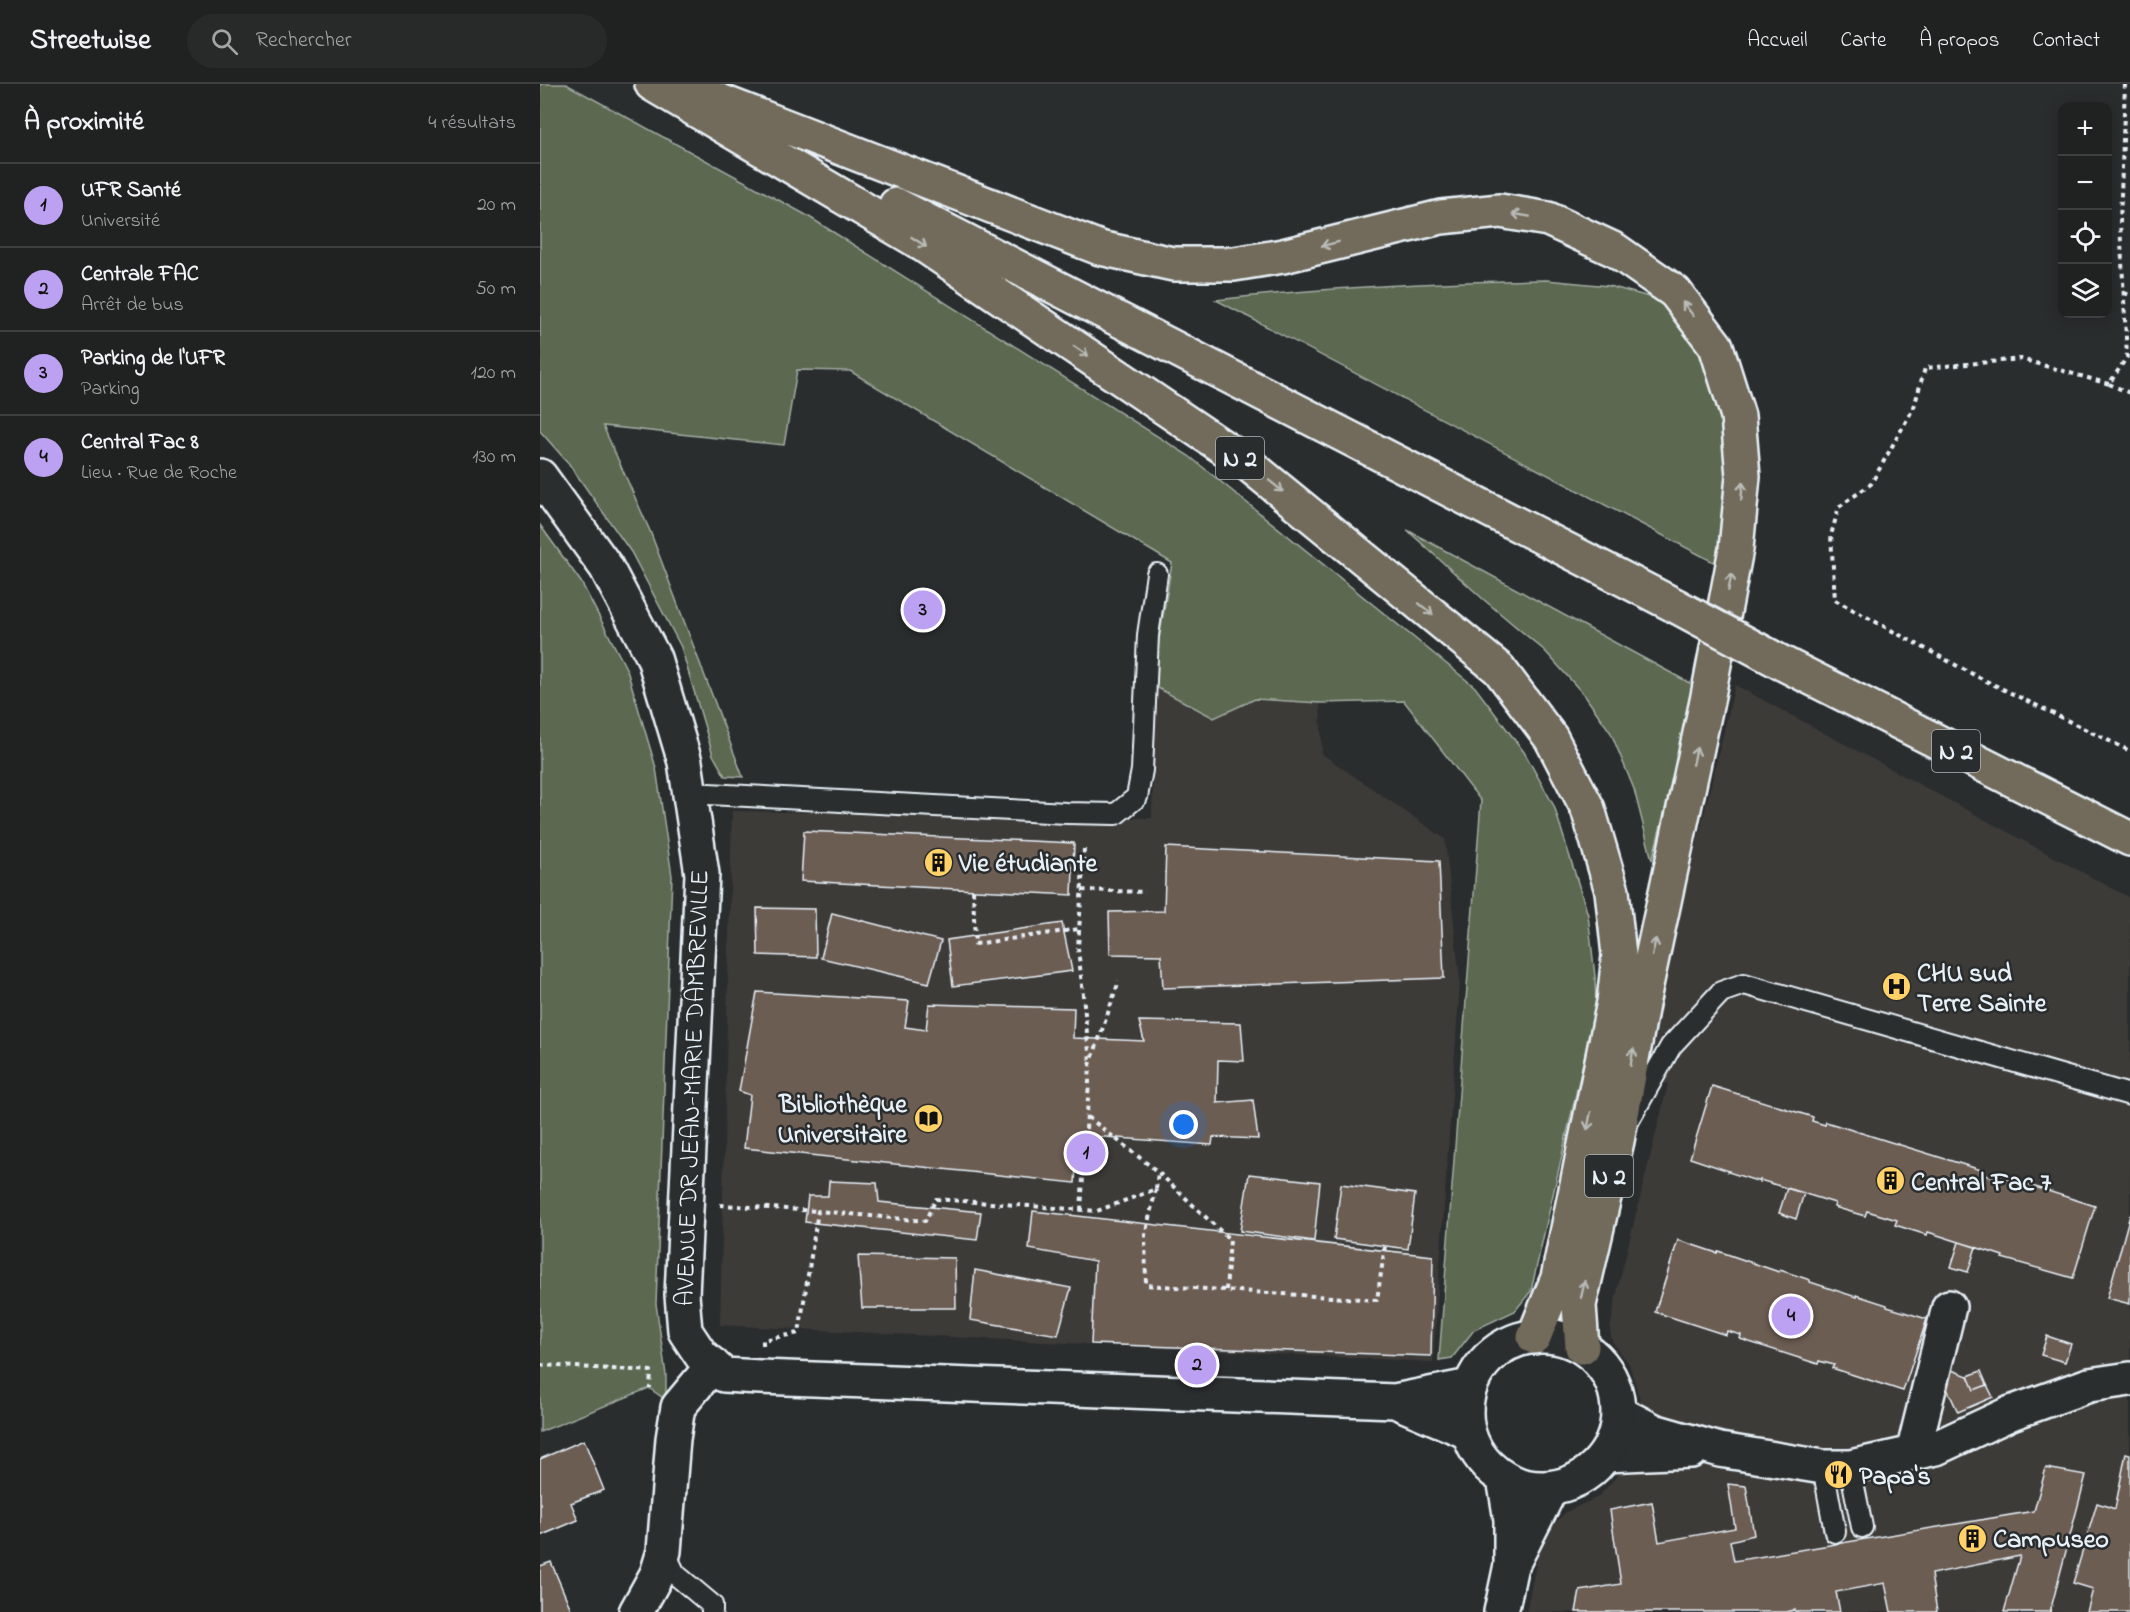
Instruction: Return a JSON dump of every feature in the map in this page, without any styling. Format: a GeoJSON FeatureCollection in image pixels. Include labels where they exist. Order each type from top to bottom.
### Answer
{"type":"FeatureCollection","features":[{"type":"Feature","properties":{"kind":"main road","name":"N 2"},"geometry":{"type":"LineString","coordinates":[[652,84],[916,240],[1248,464],[1499,669],[1551,738],[1588,809],[1612,891],[1619,954],[1614,1002],[1558,1278],[1534,1337]]}},
{"type":"Feature","properties":{"kind":"main road","name":"N 2"},"geometry":{"type":"LineString","coordinates":[[659,84],[1676,606],[1782,663],[2130,839]]}},
{"type":"Feature","properties":{"kind":"main road","name":"N 2"},"geometry":{"type":"LineString","coordinates":[[676,84],[1100,248],[1173,264],[1234,264],[1283,256],[1441,216],[1500,211],[1548,219],[1615,250],[1675,292],[1716,346],[1738,416],[1743,476],[1737,549],[1705,713],[1642,1004],[1617,1141],[1579,1305],[1582,1347]]}},
{"type":"Feature","properties":{"kind":"street","name":"AVENUE DR JEAN-MARIE DAMBREVILLE"},"geometry":{"type":"LineString","coordinates":[[540,477],[606,567],[654,658],[685,762],[702,874],[682,1295],[685,1331],[701,1356],[724,1375],[760,1377],[1395,1401],[1470,1386]]}},
{"type":"Feature","properties":{"kind":"street"},"geometry":{"type":"LineString","coordinates":[[1913,1453],[1949,1308]]}},
{"type":"Feature","properties":{"kind":"street"},"geometry":{"type":"LineString","coordinates":[[1534,1337],[1567,1340],[1582,1347],[1601,1364],[1614,1387],[1619,1413],[1615,1435],[1605,1455],[1590,1471],[1572,1482],[1551,1488],[1519,1485],[1504,1478],[1488,1466],[1476,1450],[1468,1432],[1466,1408],[1470,1386],[1480,1368],[1496,1352],[1514,1342],[1534,1337]]}},
{"type":"Feature","properties":{"kind":"street"},"geometry":{"type":"LineString","coordinates":[[636,1612],[657,1574],[664,1551],[673,1439],[678,1407],[713,1365]]}},
{"type":"Feature","properties":{"kind":"street"},"geometry":{"type":"LineString","coordinates":[[1619,1413],[1654,1431],[1719,1450],[1836,1467],[1936,1448],[2011,1413],[2089,1385],[2130,1380]]}},
{"type":"Feature","properties":{"kind":"street","name":"AVENUE DR JEAN-MARIE DAMBREVILLE"},"geometry":{"type":"LineString","coordinates":[[1395,1401],[1468,1432]]}},
{"type":"Feature","properties":{"kind":"street"},"geometry":{"type":"LineString","coordinates":[[1605,1455],[1719,1450]]}},
{"type":"Feature","properties":{"kind":"street"},"geometry":{"type":"LineString","coordinates":[[1502,1612],[1511,1565],[1511,1520],[1504,1478]]}},
{"type":"Feature","properties":{"kind":"street"},"geometry":{"type":"LineString","coordinates":[[1511,1565],[1551,1488]]}},
{"type":"Feature","properties":{"kind":"lane"},"geometry":{"type":"LineString","coordinates":[[689,793],[1116,814],[1137,797],[1142,770],[1148,635],[1157,574]]}},
{"type":"Feature","properties":{"kind":"lane"},"geometry":{"type":"LineString","coordinates":[[1617,1141],[1671,1046],[1721,992],[1744,984],[2130,1095]]}},
{"type":"Feature","properties":{"kind":"lane"},"geometry":{"type":"LineString","coordinates":[[1836,1467],[1862,1527]]}},
{"type":"Feature","properties":{"kind":"lane"},"geometry":{"type":"LineString","coordinates":[[1835,1532],[1836,1467]]}},
{"type":"Feature","properties":{"kind":"lane"},"geometry":{"type":"LineString","coordinates":[[664,1551],[675,1574],[712,1605],[712,1612]]}},
{"type":"Feature","properties":{"kind":"path"},"geometry":{"type":"LineString","coordinates":[[2109,384],[2127,357],[2120,223],[2125,84]]}},
{"type":"Feature","properties":{"kind":"path"},"geometry":{"type":"LineString","coordinates":[[2124,293],[2130,295]]}},
{"type":"Feature","properties":{"kind":"path"},"geometry":{"type":"LineString","coordinates":[[2130,393],[2109,384],[2021,359],[1925,368],[1914,407],[1871,484],[1839,507],[1831,535],[1834,600],[1978,677],[2130,751]]}},
{"type":"Feature","properties":{"kind":"path"},"geometry":{"type":"LineString","coordinates":[[1082,1210],[1090,1065],[1078,948],[1084,849]]}},
{"type":"Feature","properties":{"kind":"path"},"geometry":{"type":"LineString","coordinates":[[973,890],[975,944],[1079,929]]}},
{"type":"Feature","properties":{"kind":"path"},"geometry":{"type":"LineString","coordinates":[[1082,890],[1145,892]]}},
{"type":"Feature","properties":{"kind":"path"},"geometry":{"type":"LineString","coordinates":[[1090,1065],[1119,981]]}},
{"type":"Feature","properties":{"kind":"path"},"geometry":{"type":"LineString","coordinates":[[1087,1116],[1158,1172],[1230,1240],[1226,1290]]}},
{"type":"Feature","properties":{"kind":"path"},"geometry":{"type":"LineString","coordinates":[[1158,1172],[1145,1235],[1146,1286],[1377,1300],[1385,1246]]}},
{"type":"Feature","properties":{"kind":"path"},"geometry":{"type":"LineString","coordinates":[[716,1205],[818,1211],[925,1221],[936,1199],[1097,1211],[1156,1189]]}},
{"type":"Feature","properties":{"kind":"path"},"geometry":{"type":"LineString","coordinates":[[760,1377],[763,1340],[799,1333],[818,1211]]}},
{"type":"Feature","properties":{"kind":"path"},"geometry":{"type":"LineString","coordinates":[[540,1365],[651,1371]]}},
{"type":"Feature","properties":{"kind":"shaded area"},"geometry":{"type":"Polygon","coordinates":[[[1735,685],[2130,898],[2130,1612],[1526,1612],[1542,1536],[1566,1512],[1598,1497],[1627,1465],[1633,1451],[1640,1399],[1629,1364],[1612,1341],[1610,1329],[1618,1287],[1668,1084],[1641,1077],[1735,685]]]}},
{"type":"Feature","properties":{"kind":"shaded area"},"geometry":{"type":"Polygon","coordinates":[[[1156,687],[1214,718],[1255,699],[1320,703],[1322,754],[1445,839],[1460,981],[1433,1362],[720,1325],[732,811],[1152,818],[1156,687]]]}},
{"type":"Feature","properties":{"kind":"green space"},"geometry":{"type":"Polygon","coordinates":[[[540,84],[566,84],[806,215],[1189,456],[1475,687],[1524,752],[1554,806],[1588,915],[1595,976],[1596,1006],[1531,1291],[1515,1311],[1474,1330],[1452,1358],[1439,1360],[1481,801],[1404,701],[1320,703],[1255,699],[1214,718],[1156,687],[1156,657],[1172,563],[850,371],[797,370],[784,445],[603,426],[650,531],[743,777],[725,776],[713,755],[681,647],[631,552],[569,464],[540,431],[540,84]]]}},
{"type":"Feature","properties":{"kind":"green space"},"geometry":{"type":"Polygon","coordinates":[[[1546,280],[1609,286],[1653,298],[1683,318],[1707,352],[1731,415],[1721,566],[1216,300],[1381,286],[1546,280]]]}},
{"type":"Feature","properties":{"kind":"green space"},"geometry":{"type":"Polygon","coordinates":[[[540,525],[581,582],[627,670],[656,768],[672,876],[656,1304],[666,1375],[666,1400],[649,1388],[540,1432],[540,525]]]}},
{"type":"Feature","properties":{"kind":"green space"},"geometry":{"type":"Polygon","coordinates":[[[1407,530],[1697,687],[1652,860],[1634,789],[1611,733],[1585,696],[1545,651],[1407,530]]]}},
{"type":"Feature","properties":{"kind":"building","name":"Vie étudiante"},"geometry":{"type":"Polygon","coordinates":[[[804,831],[1074,843],[1072,895],[801,881],[804,831]]]}},
{"type":"Feature","properties":{"kind":"building"},"geometry":{"type":"Polygon","coordinates":[[[1166,847],[1439,861],[1444,978],[1163,988],[1161,955],[1110,954],[1109,912],[1164,911],[1166,847]]]}},
{"type":"Feature","properties":{"kind":"building"},"geometry":{"type":"Polygon","coordinates":[[[757,908],[815,909],[816,957],[758,955],[757,908]]]}},
{"type":"Feature","properties":{"kind":"building"},"geometry":{"type":"Polygon","coordinates":[[[832,913],[941,941],[929,983],[821,958],[832,913]]]}},
{"type":"Feature","properties":{"kind":"building"},"geometry":{"type":"Polygon","coordinates":[[[1062,923],[1072,971],[953,986],[947,940],[1062,923]]]}},
{"type":"Feature","properties":{"kind":"building"},"geometry":{"type":"Polygon","coordinates":[[[757,992],[909,1001],[905,1027],[926,1030],[929,1004],[1074,1008],[1073,1038],[1144,1041],[1139,1021],[1241,1023],[1244,1061],[1218,1060],[1217,1103],[1253,1100],[1258,1139],[1213,1137],[1212,1145],[1078,1135],[1075,1183],[744,1148],[750,1095],[739,1091],[757,992]]]}},
{"type":"Feature","properties":{"kind":"building","name":"Central Fac 7"},"geometry":{"type":"Polygon","coordinates":[[[1712,1086],[1813,1117],[1812,1121],[1825,1125],[1826,1122],[1981,1170],[1980,1173],[1993,1178],[1994,1174],[2095,1206],[2073,1278],[2002,1258],[2003,1256],[1928,1232],[1927,1235],[1895,1225],[1897,1220],[1867,1211],[1865,1216],[1834,1207],[1835,1203],[1760,1180],[1760,1182],[1690,1158],[1712,1086]]]}},
{"type":"Feature","properties":{"kind":"building"},"geometry":{"type":"Polygon","coordinates":[[[1249,1174],[1320,1182],[1314,1241],[1240,1231],[1249,1174]]]}},
{"type":"Feature","properties":{"kind":"building"},"geometry":{"type":"Polygon","coordinates":[[[829,1181],[877,1183],[879,1202],[981,1212],[977,1240],[805,1222],[808,1196],[828,1196],[829,1181]]]}},
{"type":"Feature","properties":{"kind":"building"},"geometry":{"type":"Polygon","coordinates":[[[1341,1184],[1415,1194],[1408,1249],[1334,1239],[1341,1184]]]}},
{"type":"Feature","properties":{"kind":"building"},"geometry":{"type":"Polygon","coordinates":[[[1787,1188],[1804,1193],[1796,1219],[1779,1213],[1787,1188]]]}},
{"type":"Feature","properties":{"kind":"building"},"geometry":{"type":"Polygon","coordinates":[[[1033,1211],[1433,1256],[1431,1356],[1091,1344],[1095,1261],[1029,1249],[1033,1211]]]}},
{"type":"Feature","properties":{"kind":"building"},"geometry":{"type":"Polygon","coordinates":[[[2130,1215],[2130,1304],[2107,1298],[2130,1215]]]}},
{"type":"Feature","properties":{"kind":"building"},"geometry":{"type":"Polygon","coordinates":[[[1678,1240],[1779,1272],[1780,1270],[1810,1280],[1810,1282],[1927,1319],[1903,1391],[1832,1368],[1834,1365],[1819,1361],[1818,1364],[1740,1339],[1741,1335],[1727,1331],[1726,1335],[1655,1312],[1678,1240]]]}},
{"type":"Feature","properties":{"kind":"building"},"geometry":{"type":"Polygon","coordinates":[[[1959,1242],[1976,1247],[1968,1272],[1951,1267],[1959,1242]]]}},
{"type":"Feature","properties":{"kind":"building"},"geometry":{"type":"Polygon","coordinates":[[[858,1256],[955,1258],[956,1308],[862,1308],[858,1256]]]}},
{"type":"Feature","properties":{"kind":"building"},"geometry":{"type":"Polygon","coordinates":[[[975,1270],[1071,1288],[1058,1335],[970,1320],[975,1270]]]}},
{"type":"Feature","properties":{"kind":"building"},"geometry":{"type":"Polygon","coordinates":[[[2047,1336],[2071,1344],[2065,1362],[2041,1355],[2047,1336]]]}},
{"type":"Feature","properties":{"kind":"building"},"geometry":{"type":"Polygon","coordinates":[[[1949,1369],[1968,1376],[1974,1390],[1987,1385],[1993,1397],[1958,1412],[1944,1382],[1949,1369]]]}},
{"type":"Feature","properties":{"kind":"building"},"geometry":{"type":"Polygon","coordinates":[[[1981,1371],[1987,1385],[1974,1390],[1968,1376],[1981,1371]]]}},
{"type":"Feature","properties":{"kind":"building"},"geometry":{"type":"Polygon","coordinates":[[[584,1440],[604,1490],[571,1503],[578,1520],[540,1536],[540,1459],[584,1440]]]}},
{"type":"Feature","properties":{"kind":"building"},"geometry":{"type":"Polygon","coordinates":[[[2126,1453],[2130,1454],[2130,1612],[2087,1612],[2093,1589],[2073,1583],[2097,1503],[2115,1509],[2126,1453]]]}},
{"type":"Feature","properties":{"kind":"building","name":"Campuseo"},"geometry":{"type":"Polygon","coordinates":[[[2046,1468],[2086,1475],[2050,1612],[2004,1612],[2020,1556],[1931,1574],[1937,1612],[1891,1612],[1885,1583],[1836,1592],[1840,1612],[1795,1612],[1795,1610],[1786,1612],[1576,1612],[1580,1591],[1621,1584],[1610,1510],[1652,1502],[1659,1542],[1735,1528],[1728,1484],[1746,1486],[1754,1535],[1730,1541],[1734,1561],[2034,1511],[2046,1468]]]}},
{"type":"Feature","properties":{"kind":"building"},"geometry":{"type":"Polygon","coordinates":[[[551,1562],[572,1612],[540,1612],[540,1566],[551,1562]]]}},
{"type":"Feature","properties":{"kind":"place","name":"Parking de l'UFR"},"geometry":{"type":"Point","coordinates":[923,610]}},
{"type":"Feature","properties":{"kind":"place","name":"Vie étudiante"},"geometry":{"type":"Point","coordinates":[938,862]}},
{"type":"Feature","properties":{"kind":"place","name":"CHU sud Terre Sainte"},"geometry":{"type":"Point","coordinates":[1896,987]}},
{"type":"Feature","properties":{"kind":"place","name":"Bibliothèque Universitaire"},"geometry":{"type":"Point","coordinates":[928,1118]}},
{"type":"Feature","properties":{"kind":"place","name":"UFR Santé"},"geometry":{"type":"Point","coordinates":[1086,1153]}},
{"type":"Feature","properties":{"kind":"place","name":"Central Fac 7"},"geometry":{"type":"Point","coordinates":[1890,1181]}},
{"type":"Feature","properties":{"kind":"place","name":"Central Fac 8"},"geometry":{"type":"Point","coordinates":[1791,1316]}},
{"type":"Feature","properties":{"kind":"place","name":"Centrale FAC"},"geometry":{"type":"Point","coordinates":[1197,1365]}},
{"type":"Feature","properties":{"kind":"place","name":"Papa's"},"geometry":{"type":"Point","coordinates":[1838,1475]}},
{"type":"Feature","properties":{"kind":"place","name":"Campuseo"},"geometry":{"type":"Point","coordinates":[1972,1538]}}]}
